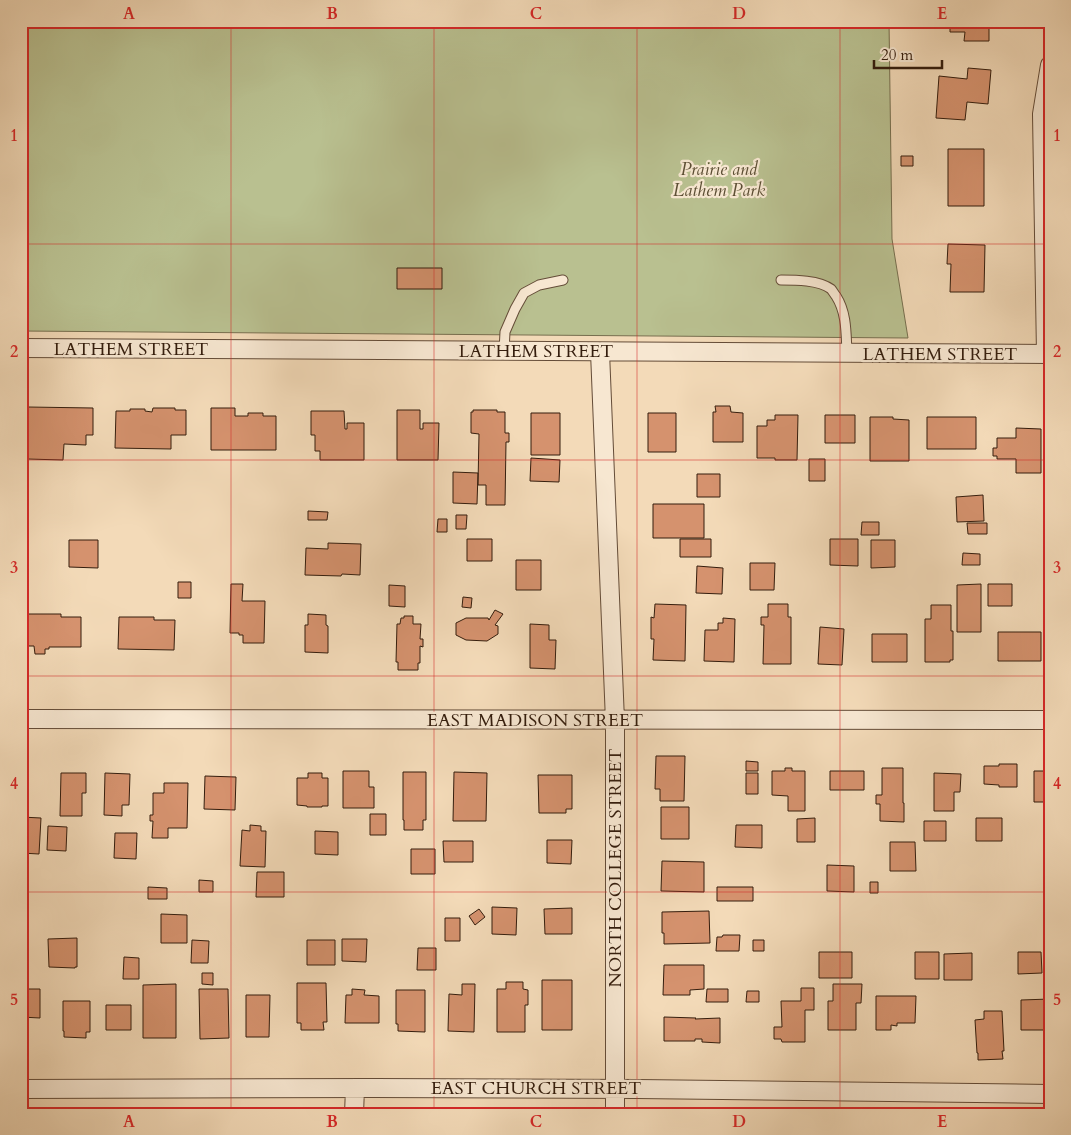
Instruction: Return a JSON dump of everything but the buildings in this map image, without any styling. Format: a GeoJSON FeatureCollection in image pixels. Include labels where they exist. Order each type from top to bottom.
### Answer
{"type":"FeatureCollection","features":[{"type":"Feature","properties":{"kind":"street"},"geometry":{"type":"LineString","coordinates":[[1048,354],[1042,114],[1050,65]]}},
{"type":"Feature","properties":{"kind":"street","name":"LATHEM STREET"},"geometry":{"type":"LineString","coordinates":[[21,348],[1048,354]]}},
{"type":"Feature","properties":{"kind":"street","name":"NORTH COLLEGE STREET"},"geometry":{"type":"LineString","coordinates":[[600,352],[614,720],[615,1114]]}},
{"type":"Feature","properties":{"kind":"street","name":"EAST MADISON STREET"},"geometry":{"type":"LineString","coordinates":[[21,719],[1050,720]]}},
{"type":"Feature","properties":{"kind":"street"},"geometry":{"type":"LineString","coordinates":[[354,1088],[354,1114]]}},
{"type":"Feature","properties":{"kind":"street","name":"EAST CHURCH STREET"},"geometry":{"type":"LineString","coordinates":[[21,1089],[615,1089],[1050,1094]]}},
{"type":"Feature","properties":{"kind":"lane"},"geometry":{"type":"LineString","coordinates":[[504,351],[505,332],[524,293],[539,285],[563,280]]}},
{"type":"Feature","properties":{"kind":"lane"},"geometry":{"type":"LineString","coordinates":[[781,280],[801,280],[819,284],[831,290],[841,305],[846,324],[847,353]]}},
{"type":"Feature","properties":{"kind":"green space","name":"Prairie and Lathem Park"},"geometry":{"type":"Polygon","coordinates":[[[21,21],[889,21],[892,239],[908,338],[21,331],[21,21]]]}}]}
